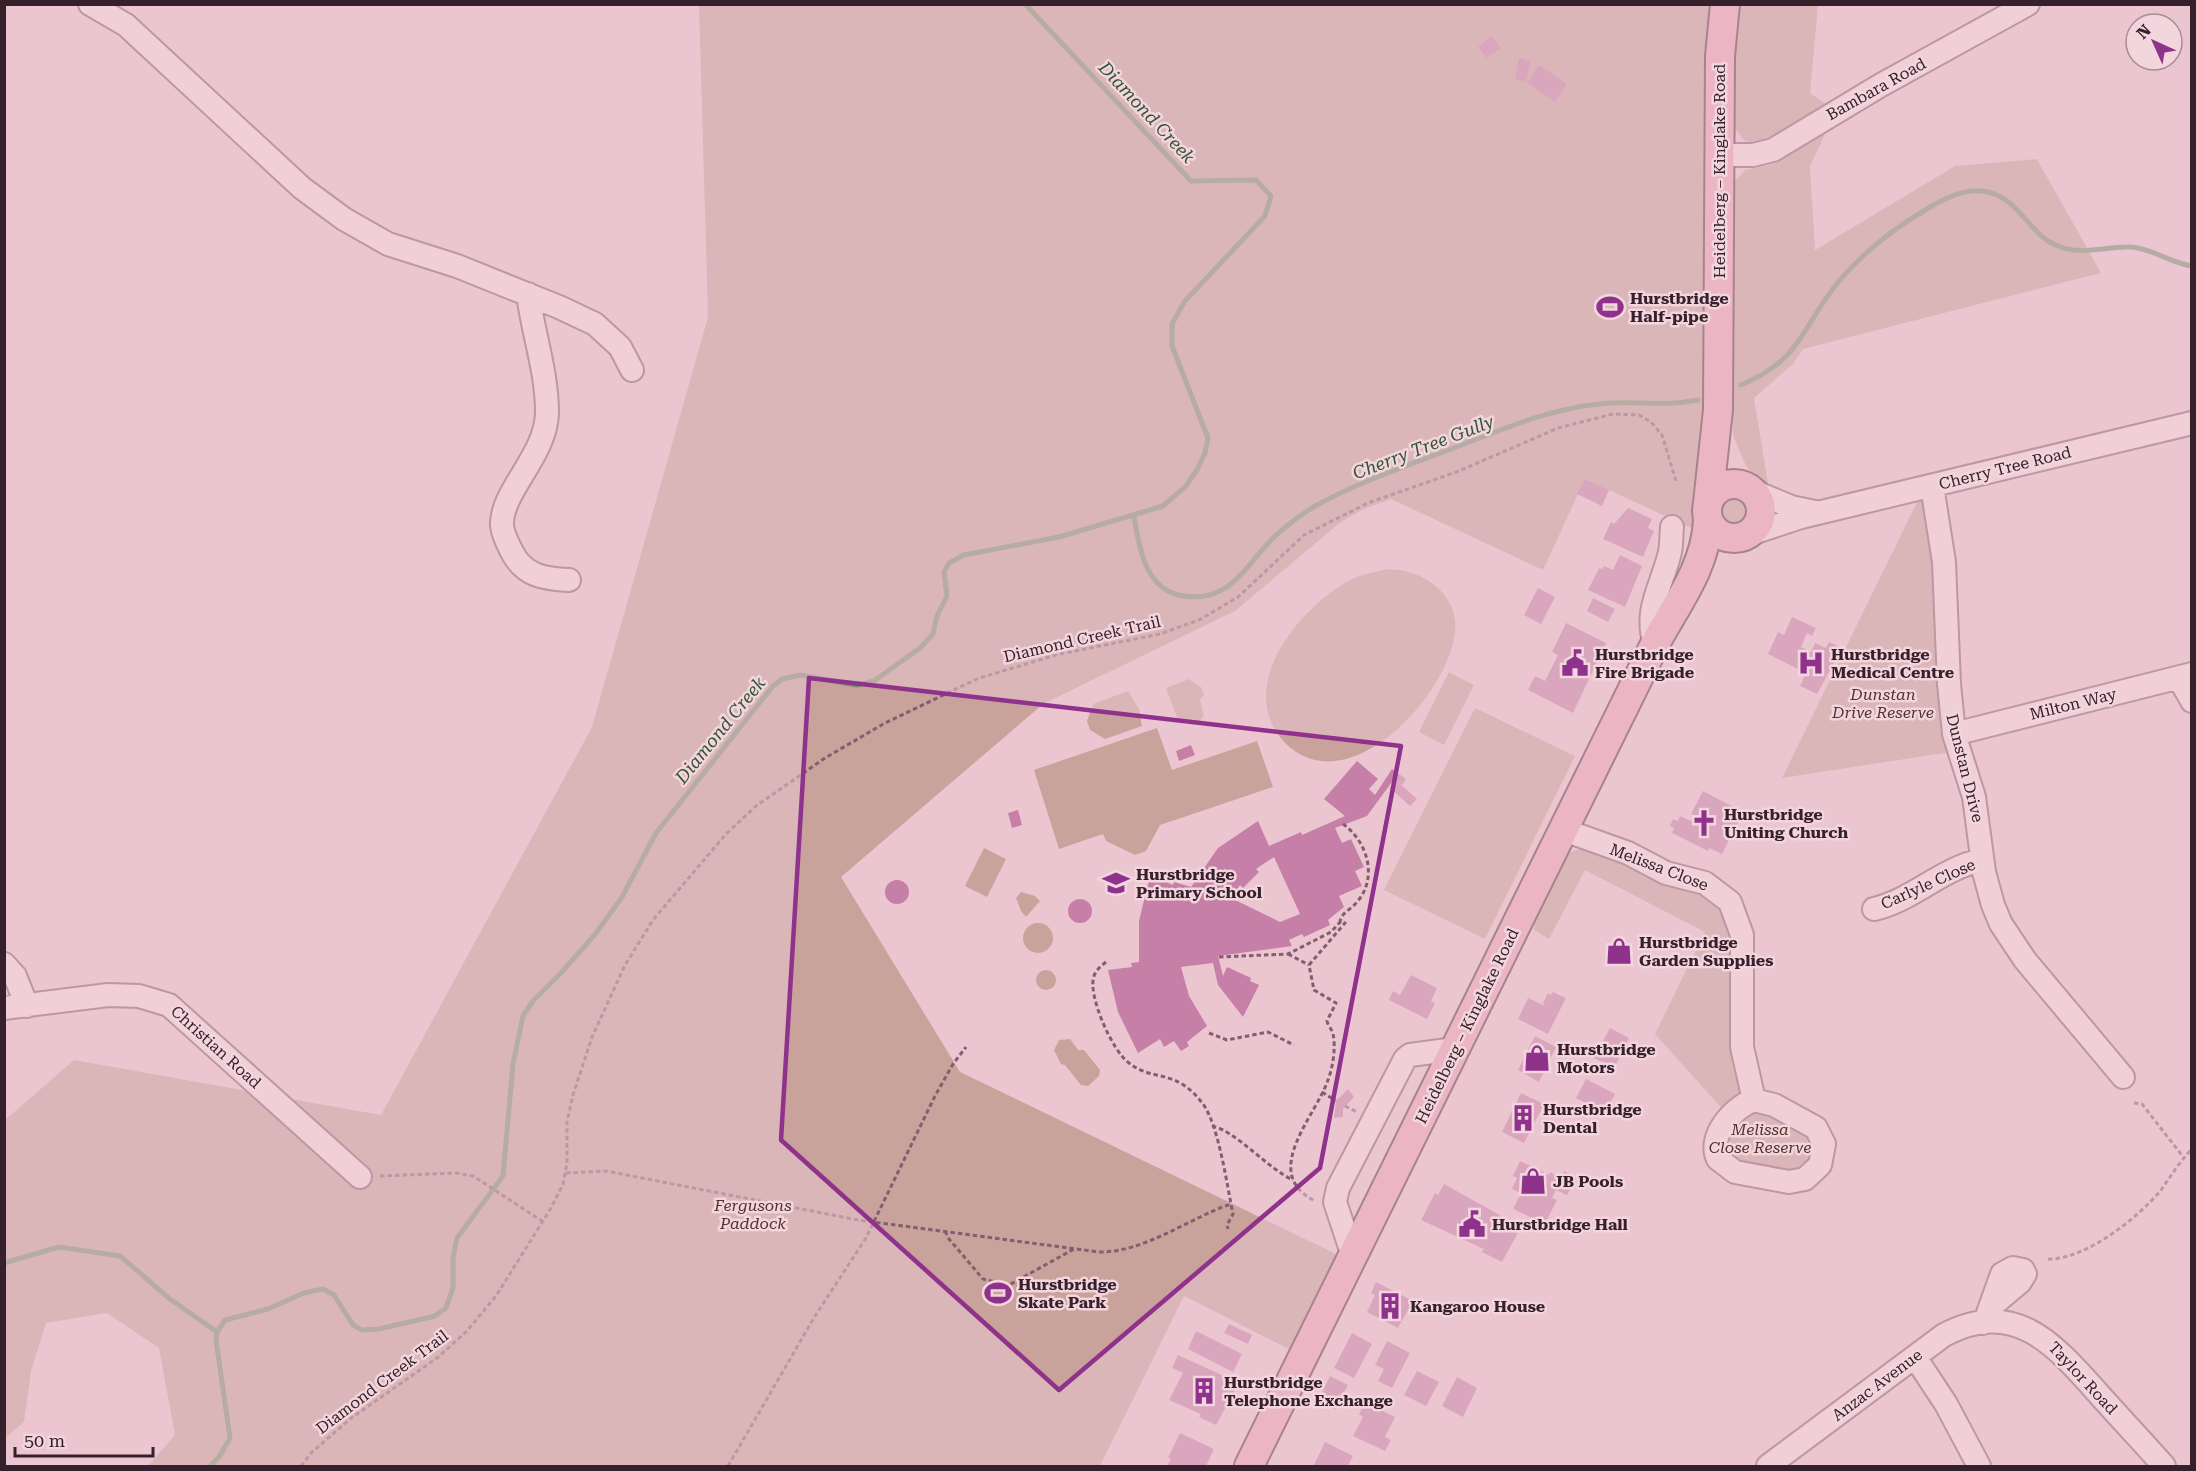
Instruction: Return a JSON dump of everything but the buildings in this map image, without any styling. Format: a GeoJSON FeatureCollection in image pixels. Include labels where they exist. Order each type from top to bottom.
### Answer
{"type":"FeatureCollection","features":[{"type":"Feature","properties":{"kind":"main road","name":"Heidelberg – Kinglake Road"},"geometry":{"type":"LineString","coordinates":[[1249,1467],[1655,644],[1687,588],[1705,549],[1718,410],[1720,56],[1725,4]]}},
{"type":"Feature","properties":{"kind":"main road","name":"Heidelberg – Kinglake Road"},"geometry":{"type":"LineString","coordinates":[[1718,410],[1727,446],[1751,490]]}},
{"type":"Feature","properties":{"kind":"main road"},"geometry":{"type":"LineString","coordinates":[[1734,484],[1751,490],[1758,498],[1761,514],[1756,528],[1740,538],[1724,537],[1712,527],[1708,511],[1712,495],[1725,485],[1734,484]]}},
{"type":"Feature","properties":{"kind":"main road","name":"Heidelberg – Kinglake Road"},"geometry":{"type":"LineString","coordinates":[[1687,588],[1748,534]]}},
{"type":"Feature","properties":{"kind":"street"},"geometry":{"type":"LineString","coordinates":[[90,4],[126,25],[302,188],[344,219],[388,244],[457,266],[595,324],[620,347],[632,370]]}},
{"type":"Feature","properties":{"kind":"street","name":"Bambara Road"},"geometry":{"type":"LineString","coordinates":[[1720,155],[1753,155],[1773,150],[1881,85],[2028,4]]}},
{"type":"Feature","properties":{"kind":"street"},"geometry":{"type":"LineString","coordinates":[[528,294],[532,329],[542,369],[546,422],[534,457],[506,506],[502,526],[514,557],[526,571],[544,579],[569,580]]}},
{"type":"Feature","properties":{"kind":"street","name":"Cherry Tree Road"},"geometry":{"type":"LineString","coordinates":[[1748,534],[1819,512],[2192,423]]}},
{"type":"Feature","properties":{"kind":"street","name":"Dunstan Drive"},"geometry":{"type":"LineString","coordinates":[[1932,486],[1944,562],[1949,684],[1954,734],[1975,803],[1982,860],[1993,905],[2011,941],[2031,969],[2123,1077]]}},
{"type":"Feature","properties":{"kind":"street","name":"Cherry Tree Road"},"geometry":{"type":"LineString","coordinates":[[1751,490],[1791,507],[1819,512]]}},
{"type":"Feature","properties":{"kind":"street"},"geometry":{"type":"LineString","coordinates":[[1655,644],[1651,628],[1652,610],[1670,554],[1672,527]]}},
{"type":"Feature","properties":{"kind":"street"},"geometry":{"type":"LineString","coordinates":[[2185,676],[2192,701]]}},
{"type":"Feature","properties":{"kind":"street","name":"Milton Way"},"geometry":{"type":"LineString","coordinates":[[1954,734],[2185,676]]}},
{"type":"Feature","properties":{"kind":"street","name":"Melissa Close"},"geometry":{"type":"LineString","coordinates":[[1564,830],[1628,853],[1666,873],[1705,882],[1730,903],[1742,935],[1742,1058],[1754,1100]]}},
{"type":"Feature","properties":{"kind":"street","name":"Carlyle Close"},"geometry":{"type":"LineString","coordinates":[[1874,909],[1898,900],[1949,871],[1982,860]]}},
{"type":"Feature","properties":{"kind":"street"},"geometry":{"type":"LineString","coordinates":[[4,964],[15,976],[16,1007]]}},
{"type":"Feature","properties":{"kind":"street","name":"Christian Road"},"geometry":{"type":"LineString","coordinates":[[16,1007],[108,995],[139,996],[169,1005],[360,1176]]}},
{"type":"Feature","properties":{"kind":"street"},"geometry":{"type":"LineString","coordinates":[[1353,1256],[1336,1207],[1335,1197],[1338,1188],[1403,1061],[1410,1055],[1455,1049]]}},
{"type":"Feature","properties":{"kind":"street"},"geometry":{"type":"LineString","coordinates":[[1754,1100],[1774,1105],[1808,1122],[1820,1133],[1824,1144],[1823,1159],[1810,1176],[1789,1182],[1735,1172],[1718,1160],[1715,1141],[1721,1128],[1738,1109],[1754,1100]]}},
{"type":"Feature","properties":{"kind":"street","name":"Anzac Avenue"},"geometry":{"type":"LineString","coordinates":[[1768,1467],[1954,1330],[1986,1318]]}},
{"type":"Feature","properties":{"kind":"street","name":"Taylor Road"},"geometry":{"type":"LineString","coordinates":[[1986,1318],[2046,1339],[2065,1355],[2164,1467]]}},
{"type":"Feature","properties":{"kind":"street"},"geometry":{"type":"LineString","coordinates":[[1915,1358],[1946,1404],[1979,1467]]}},
{"type":"Feature","properties":{"kind":"path","name":"Diamond Creek Trail"},"geometry":{"type":"LineString","coordinates":[[301,1467],[310,1453],[334,1432],[377,1399],[432,1362],[466,1332],[496,1296],[543,1221],[566,1173],[567,1122],[579,1073],[612,991],[639,940],[735,824],[751,809],[825,758],[894,718],[979,678],[1060,654],[1160,634],[1198,620],[1238,597],[1304,535],[1368,503],[1459,471],[1558,428],[1613,414],[1639,415],[1651,422],[1662,435],[1676,481]]}},
{"type":"Feature","properties":{"kind":"path"},"geometry":{"type":"LineString","coordinates":[[1219,957],[1288,954],[1331,932],[1340,923],[1341,917],[1362,895],[1369,874],[1368,862],[1361,846],[1355,835],[1343,824]]}},
{"type":"Feature","properties":{"kind":"path"},"geometry":{"type":"LineString","coordinates":[[1294,1181],[1291,1172],[1292,1156],[1322,1092],[1332,1063],[1333,1034],[1327,1022],[1336,1003],[1314,990],[1309,965],[1345,925],[1344,921],[1340,923]]}},
{"type":"Feature","properties":{"kind":"path"},"geometry":{"type":"LineString","coordinates":[[1288,954],[1309,965]]}},
{"type":"Feature","properties":{"kind":"path"},"geometry":{"type":"LineString","coordinates":[[1106,962],[1096,972],[1093,983],[1102,1018],[1118,1051],[1132,1066],[1172,1078],[1186,1086],[1205,1106],[1233,1214],[1227,1225],[1228,1229]]}},
{"type":"Feature","properties":{"kind":"path"},"geometry":{"type":"LineString","coordinates":[[1209,1033],[1227,1040],[1268,1032],[1294,1045]]}},
{"type":"Feature","properties":{"kind":"path"},"geometry":{"type":"LineString","coordinates":[[728,1467],[815,1316],[875,1222],[935,1096],[953,1064],[966,1047]]}},
{"type":"Feature","properties":{"kind":"path"},"geometry":{"type":"LineString","coordinates":[[1322,1092],[1336,1101]]}},
{"type":"Feature","properties":{"kind":"path"},"geometry":{"type":"LineString","coordinates":[[2134,1103],[2142,1104],[2184,1158]]}},
{"type":"Feature","properties":{"kind":"path"},"geometry":{"type":"LineString","coordinates":[[1212,1126],[1226,1131],[1269,1166],[1294,1181],[1311,1199],[1336,1207]]}},
{"type":"Feature","properties":{"kind":"path"},"geometry":{"type":"LineString","coordinates":[[2048,1258],[2069,1257],[2097,1242],[2131,1219],[2160,1190],[2192,1149]]}},
{"type":"Feature","properties":{"kind":"path"},"geometry":{"type":"LineString","coordinates":[[566,1173],[606,1171],[875,1222],[1099,1252],[1127,1249],[1231,1204]]}},
{"type":"Feature","properties":{"kind":"path"},"geometry":{"type":"LineString","coordinates":[[360,1176],[456,1173],[473,1176],[543,1221]]}},
{"type":"Feature","properties":{"kind":"path"},"geometry":{"type":"LineString","coordinates":[[945,1231],[948,1239],[983,1279],[1010,1285],[1074,1249]]}},
{"type":"Feature","properties":{"kind":"highlighted area"},"geometry":{"type":"Polygon","coordinates":[[[809,678],[1401,746],[1320,1168],[1059,1390],[781,1140],[809,678]]]}},
{"type":"Feature","properties":{"kind":"green space","name":"Fergusons Paddock"},"geometry":{"type":"Polygon","coordinates":[[[699,5],[1713,5],[1706,407],[1700,532],[1585,479],[1543,570],[1391,499],[1364,509],[1341,522],[1235,611],[1043,704],[841,877],[960,1072],[1338,1255],[1291,1350],[1184,1296],[1100,1466],[148,1466],[175,1435],[159,1348],[107,1313],[46,1323],[31,1371],[24,1422],[5,1438],[5,1120],[74,1060],[381,1115],[592,727],[708,317],[699,5]]]}},
{"type":"Feature","properties":{"kind":"green space"},"geometry":{"type":"Polygon","coordinates":[[[1734,5],[1818,5],[1810,93],[1827,105],[1765,139],[1751,142],[1745,141],[1732,125],[1734,5]]]}},
{"type":"Feature","properties":{"kind":"green space"},"geometry":{"type":"Polygon","coordinates":[[[1829,126],[1810,166],[1815,250],[1955,166],[2037,159],[2101,273],[1803,349],[1793,364],[1754,398],[1769,489],[1746,466],[1733,435],[1733,183],[1745,170],[1774,164],[1829,126]]]}},
{"type":"Feature","properties":{"kind":"green space"},"geometry":{"type":"Polygon","coordinates":[[[1734,495],[1745,500],[1750,511],[1745,522],[1734,527],[1723,522],[1718,511],[1723,500],[1734,495]]]}},
{"type":"Feature","properties":{"kind":"green space","name":"Dunstan Drive Reserve"},"geometry":{"type":"Polygon","coordinates":[[[1919,498],[1924,500],[1934,536],[1951,752],[1782,778],[1919,498]]]}},
{"type":"Feature","properties":{"kind":"green space"},"geometry":{"type":"Polygon","coordinates":[[[1389,569],[1402,570],[1426,579],[1445,596],[1452,607],[1455,619],[1455,633],[1449,655],[1438,679],[1422,702],[1403,724],[1382,742],[1358,755],[1334,761],[1305,757],[1290,747],[1274,728],[1267,707],[1267,686],[1273,664],[1284,643],[1298,624],[1332,591],[1355,578],[1389,569]]]}},
{"type":"Feature","properties":{"kind":"green space"},"geometry":{"type":"Polygon","coordinates":[[[1449,672],[1474,685],[1444,745],[1419,732],[1449,672]]]}},
{"type":"Feature","properties":{"kind":"green space"},"geometry":{"type":"Polygon","coordinates":[[[1189,679],[1201,687],[1204,694],[1200,700],[1204,716],[1197,724],[1178,720],[1166,688],[1189,679]]]}},
{"type":"Feature","properties":{"kind":"green space"},"geometry":{"type":"Polygon","coordinates":[[[1128,691],[1139,709],[1142,726],[1105,739],[1090,730],[1087,721],[1093,704],[1128,691]]]}},
{"type":"Feature","properties":{"kind":"green space"},"geometry":{"type":"Polygon","coordinates":[[[1475,708],[1575,756],[1485,939],[1384,890],[1475,708]]]}},
{"type":"Feature","properties":{"kind":"green space"},"geometry":{"type":"Polygon","coordinates":[[[1157,728],[1172,770],[1257,741],[1273,787],[1160,825],[1146,851],[1135,855],[1106,841],[1103,834],[1059,849],[1034,770],[1157,728]]]}},
{"type":"Feature","properties":{"kind":"green space"},"geometry":{"type":"Polygon","coordinates":[[[984,848],[1006,859],[987,897],[965,886],[984,848]]]}},
{"type":"Feature","properties":{"kind":"green space"},"geometry":{"type":"Polygon","coordinates":[[[1580,849],[1599,852],[1714,897],[1731,923],[1741,1092],[1725,1112],[1655,1034],[1705,932],[1585,870],[1549,939],[1534,930],[1534,923],[1566,857],[1571,852],[1580,849]]]}},
{"type":"Feature","properties":{"kind":"green space"},"geometry":{"type":"Polygon","coordinates":[[[1021,892],[1035,896],[1040,901],[1026,917],[1016,898],[1021,892]]]}},
{"type":"Feature","properties":{"kind":"green space"},"geometry":{"type":"Polygon","coordinates":[[[1038,923],[1049,927],[1053,938],[1049,949],[1038,953],[1027,949],[1023,938],[1027,927],[1038,923]]]}},
{"type":"Feature","properties":{"kind":"green space"},"geometry":{"type":"Polygon","coordinates":[[[1046,970],[1053,973],[1056,980],[1053,987],[1046,990],[1039,987],[1036,980],[1039,973],[1046,970]]]}},
{"type":"Feature","properties":{"kind":"green space"},"geometry":{"type":"Polygon","coordinates":[[[1070,1039],[1078,1050],[1084,1050],[1100,1070],[1099,1076],[1088,1086],[1081,1085],[1065,1065],[1061,1064],[1054,1050],[1059,1040],[1070,1039]]]}},
{"type":"Feature","properties":{"kind":"green space","name":"Melissa Close Reserve"},"geometry":{"type":"Polygon","coordinates":[[[1754,1109],[1807,1129],[1817,1152],[1799,1173],[1736,1164],[1722,1143],[1727,1134],[1754,1109]]]}},
{"type":"Feature","properties":{"kind":"waterway","name":"Diamond Creek"},"geometry":{"type":"LineString","coordinates":[[210,1466],[219,1457],[230,1438],[216,1340],[217,1332],[225,1320],[268,1309],[304,1293],[323,1289],[334,1295],[353,1325],[362,1330],[379,1329],[435,1316],[446,1308],[453,1288],[453,1258],[457,1238],[503,1176],[513,1064],[523,1016],[533,1001],[596,933],[622,897],[656,833],[773,686],[782,679],[800,675],[857,685],[874,681],[920,648],[933,634],[937,616],[947,596],[944,572],[949,563],[964,555],[1059,537],[1163,506],[1186,486],[1198,468],[1205,453],[1208,438],[1172,346],[1172,324],[1185,301],[1265,216],[1271,196],[1256,180],[1191,181],[1025,4]]}},
{"type":"Feature","properties":{"kind":"waterway","name":"Cherry Tree Gully"},"geometry":{"type":"LineString","coordinates":[[1741,385],[1761,375],[1789,353],[1839,281],[1869,250],[1915,216],[1960,193],[1982,191],[1995,194],[2014,207],[2047,240],[2067,249],[2138,248],[2192,266]]}},
{"type":"Feature","properties":{"kind":"waterway","name":"Cherry Tree Gully"},"geometry":{"type":"LineString","coordinates":[[1134,517],[1138,541],[1146,566],[1152,576],[1170,592],[1183,596],[1200,597],[1213,594],[1236,580],[1273,538],[1299,516],[1349,489],[1383,475],[1505,428],[1561,411],[1612,403],[1672,403],[1698,400]]}},
{"type":"Feature","properties":{"kind":"waterway"},"geometry":{"type":"LineString","coordinates":[[4,1263],[59,1247],[120,1256],[170,1299],[217,1332]]}},
{"type":"Feature","properties":{"kind":"place","name":"Hurstbridge Half-pipe"},"geometry":{"type":"Point","coordinates":[1610,307]}},
{"type":"Feature","properties":{"kind":"place","name":"Hurstbridge Fire Brigade"},"geometry":{"type":"Point","coordinates":[1575,663]}},
{"type":"Feature","properties":{"kind":"place","name":"Hurstbridge Medical Centre"},"geometry":{"type":"Point","coordinates":[1811,663]}},
{"type":"Feature","properties":{"kind":"place","name":"Hurstbridge Uniting Church"},"geometry":{"type":"Point","coordinates":[1704,823]}},
{"type":"Feature","properties":{"kind":"place","name":"Hurstbridge Primary School"},"geometry":{"type":"Point","coordinates":[1116,883]}},
{"type":"Feature","properties":{"kind":"place","name":"Hurstbridge Garden Supplies"},"geometry":{"type":"Point","coordinates":[1619,951]}},
{"type":"Feature","properties":{"kind":"place","name":"Hurstbridge Motors"},"geometry":{"type":"Point","coordinates":[1537,1058]}},
{"type":"Feature","properties":{"kind":"place","name":"Hurstbridge Dental"},"geometry":{"type":"Point","coordinates":[1523,1118]}},
{"type":"Feature","properties":{"kind":"place","name":"JB Pools"},"geometry":{"type":"Point","coordinates":[1533,1181]}},
{"type":"Feature","properties":{"kind":"place","name":"Hurstbridge Hall"},"geometry":{"type":"Point","coordinates":[1472,1224]}},
{"type":"Feature","properties":{"kind":"place","name":"Hurstbridge Skate Park"},"geometry":{"type":"Point","coordinates":[998,1293]}},
{"type":"Feature","properties":{"kind":"place","name":"Kangaroo House"},"geometry":{"type":"Point","coordinates":[1390,1306]}},
{"type":"Feature","properties":{"kind":"place","name":"Hurstbridge Telephone Exchange"},"geometry":{"type":"Point","coordinates":[1204,1391]}}]}
